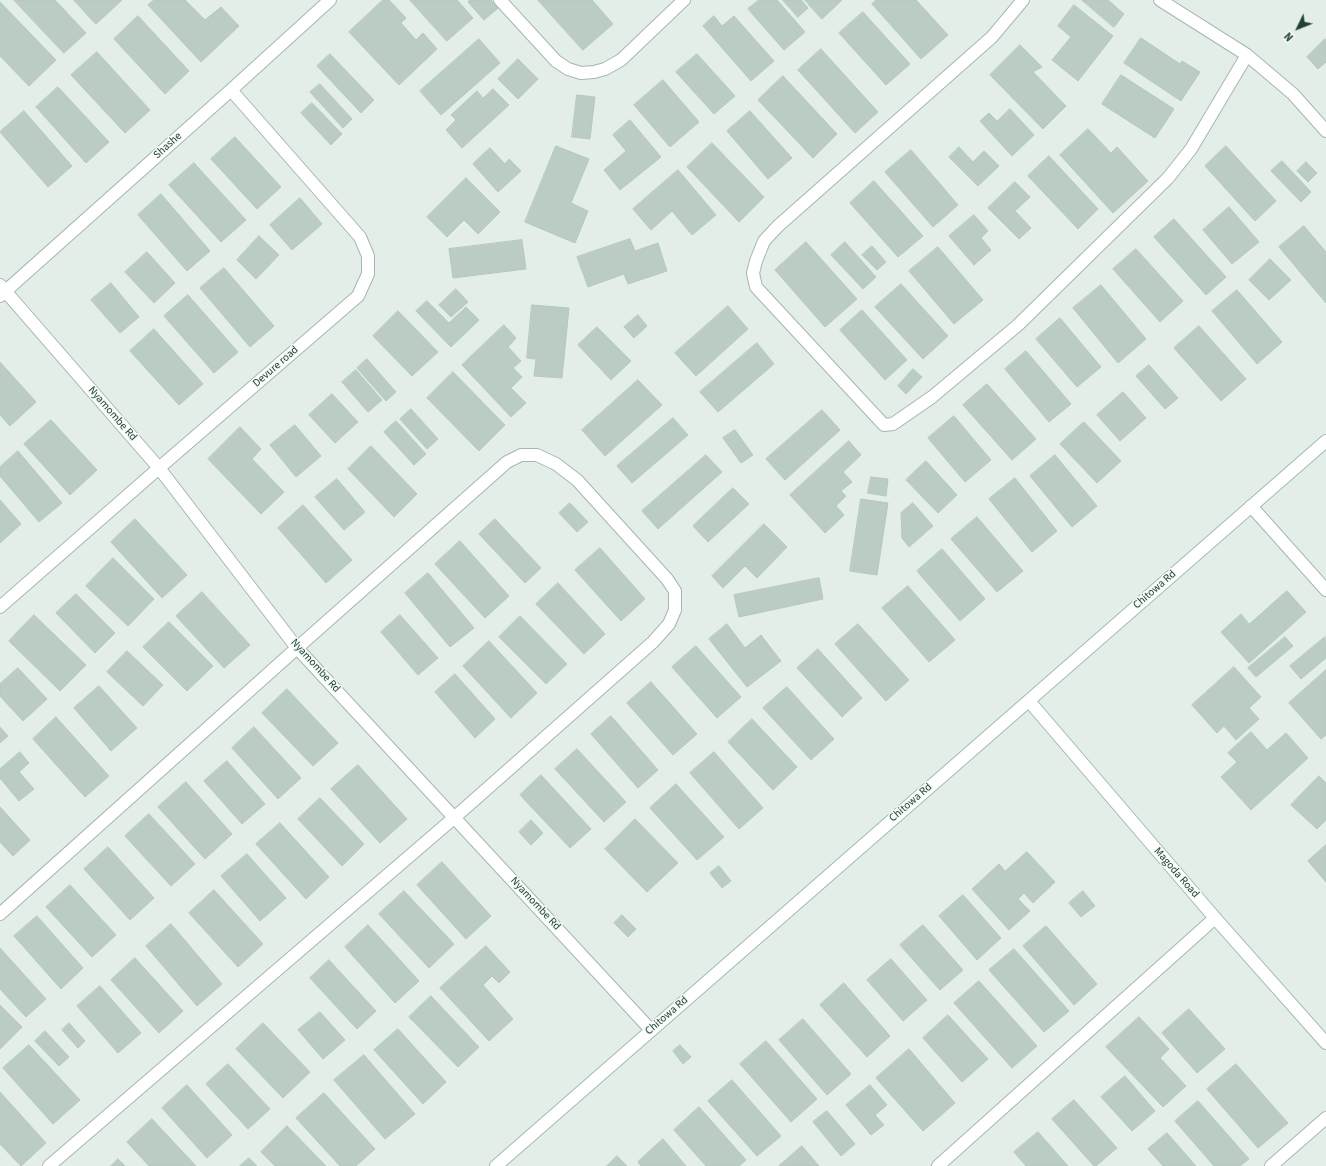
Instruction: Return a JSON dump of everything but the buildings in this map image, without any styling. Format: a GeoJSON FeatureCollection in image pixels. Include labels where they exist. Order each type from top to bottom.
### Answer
{"type":"FeatureCollection","features":[{"type":"Feature","properties":{"kind":"street","name":"Shashe"},"geometry":{"type":"LineString","coordinates":[[2,291],[231,90],[330,0]]}},
{"type":"Feature","properties":{"kind":"street"},"geometry":{"type":"LineString","coordinates":[[500,0],[556,61],[568,69],[581,73],[605,69],[621,60],[684,0]]}},
{"type":"Feature","properties":{"kind":"street"},"geometry":{"type":"LineString","coordinates":[[1024,0],[992,37],[778,226],[764,241],[756,261],[753,274],[756,287],[884,425],[888,426],[898,421],[932,397],[1018,324],[1168,178],[1191,149],[1248,56]]}},
{"type":"Feature","properties":{"kind":"street"},"geometry":{"type":"LineString","coordinates":[[1160,0],[1248,56],[1293,94],[1326,131]]}},
{"type":"Feature","properties":{"kind":"street","name":"Devure road"},"geometry":{"type":"LineString","coordinates":[[0,608],[358,296],[368,274],[368,256],[360,237],[231,90]]}},
{"type":"Feature","properties":{"kind":"street","name":"Nyamombe Rd"},"geometry":{"type":"LineString","coordinates":[[2,291],[159,468],[297,648],[651,1030]]}},
{"type":"Feature","properties":{"kind":"street","name":"Chitowa Rd"},"geometry":{"type":"LineString","coordinates":[[496,1166],[1326,441]]}},
{"type":"Feature","properties":{"kind":"street"},"geometry":{"type":"LineString","coordinates":[[0,914],[507,462],[521,455],[537,455],[556,464],[577,480],[667,579],[674,592],[675,610],[669,624],[653,642],[455,817],[49,1166]]}},
{"type":"Feature","properties":{"kind":"street"},"geometry":{"type":"LineString","coordinates":[[1251,506],[1326,590]]}},
{"type":"Feature","properties":{"kind":"street","name":"Magoda Road"},"geometry":{"type":"LineString","coordinates":[[1029,701],[1326,1043]]}},
{"type":"Feature","properties":{"kind":"street"},"geometry":{"type":"LineString","coordinates":[[938,1166],[1216,918]]}},
{"type":"Feature","properties":{"kind":"street"},"geometry":{"type":"LineString","coordinates":[[1271,1166],[1326,1118]]}}]}
